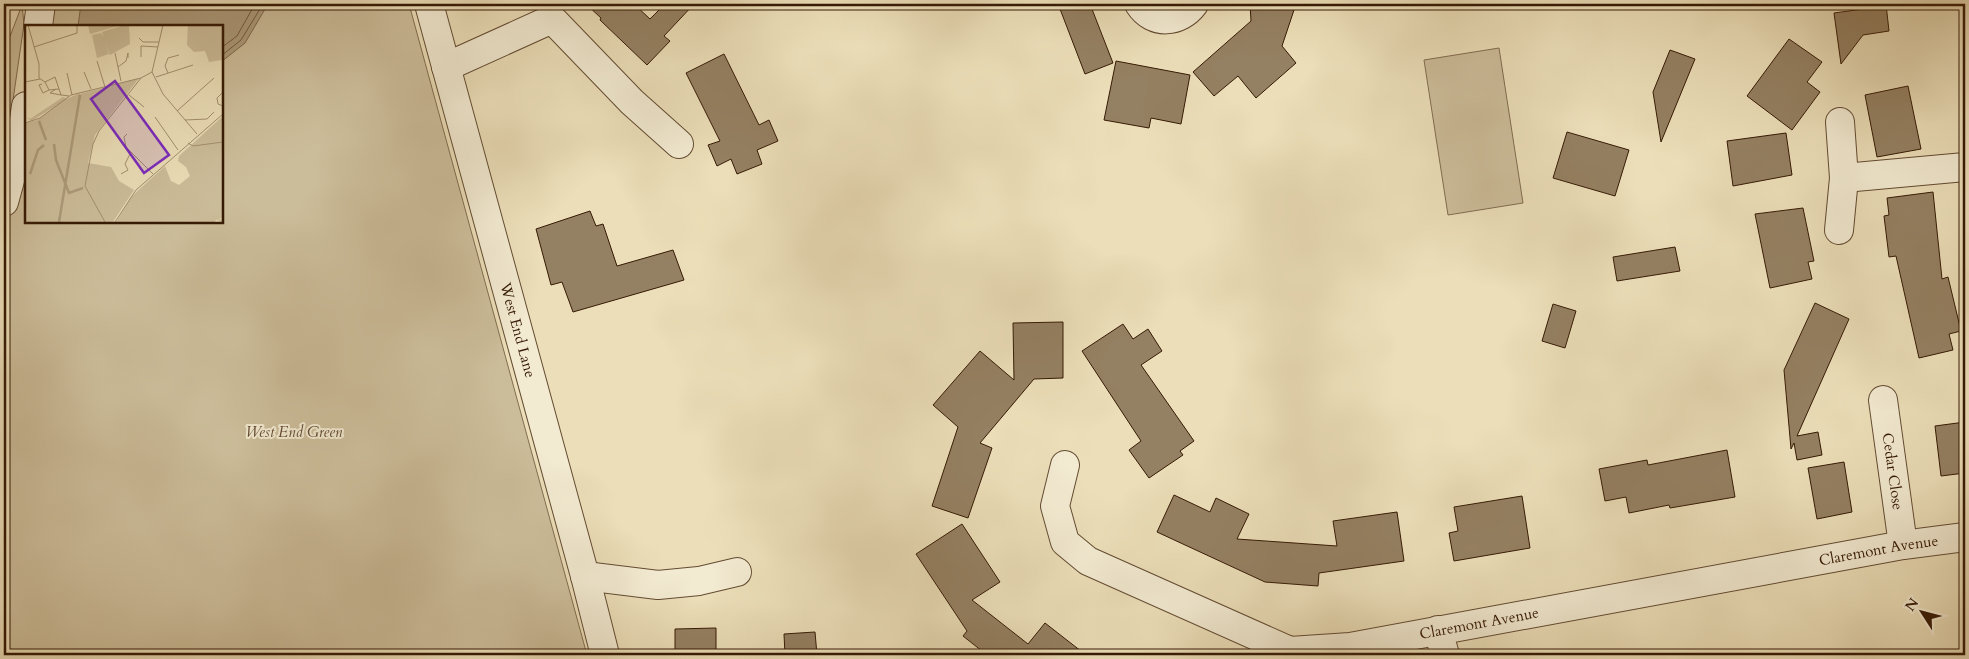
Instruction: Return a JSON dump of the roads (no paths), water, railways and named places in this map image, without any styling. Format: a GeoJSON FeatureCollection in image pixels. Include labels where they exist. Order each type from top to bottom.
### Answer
{"type":"FeatureCollection","features":[{"type":"Feature","properties":{"kind":"street"},"geometry":{"type":"LineString","coordinates":[[38,25],[41,4]]}},
{"type":"Feature","properties":{"kind":"street","name":"West End Lane"},"geometry":{"type":"LineString","coordinates":[[429,4],[605,655]]}},
{"type":"Feature","properties":{"kind":"street"},"geometry":{"type":"LineString","coordinates":[[1140,4],[1151,16],[1168,20],[1180,17],[1189,11],[1194,4]]}},
{"type":"Feature","properties":{"kind":"street"},"geometry":{"type":"LineString","coordinates":[[446,68],[552,20],[632,102],[679,144]]}},
{"type":"Feature","properties":{"kind":"street"},"geometry":{"type":"LineString","coordinates":[[4,202],[22,140],[25,114]]}},
{"type":"Feature","properties":{"kind":"street"},"geometry":{"type":"LineString","coordinates":[[1839,230],[1844,178],[1840,122]]}},
{"type":"Feature","properties":{"kind":"street"},"geometry":{"type":"LineString","coordinates":[[1844,178],[1965,167]]}},
{"type":"Feature","properties":{"kind":"street","name":"Cedar Close"},"geometry":{"type":"LineString","coordinates":[[1883,400],[1903,545]]}},
{"type":"Feature","properties":{"kind":"street","name":"Claremont Avenue"},"geometry":{"type":"LineString","coordinates":[[1065,465],[1055,506],[1065,542],[1088,561],[1290,651],[1441,643],[1903,545],[1965,537]]}},
{"type":"Feature","properties":{"kind":"street"},"geometry":{"type":"LineString","coordinates":[[585,576],[658,585],[699,582],[737,572]]}},
{"type":"Feature","properties":{"kind":"water"},"geometry":{"type":"Polygon","coordinates":[[[81,4],[268,4],[245,43],[222,61],[222,25],[78,25],[81,4]]]}},
{"type":"Feature","properties":{"kind":"park label","name":"West End Green"},"geometry":{"type":"Point","coordinates":[294,432]}}]}
